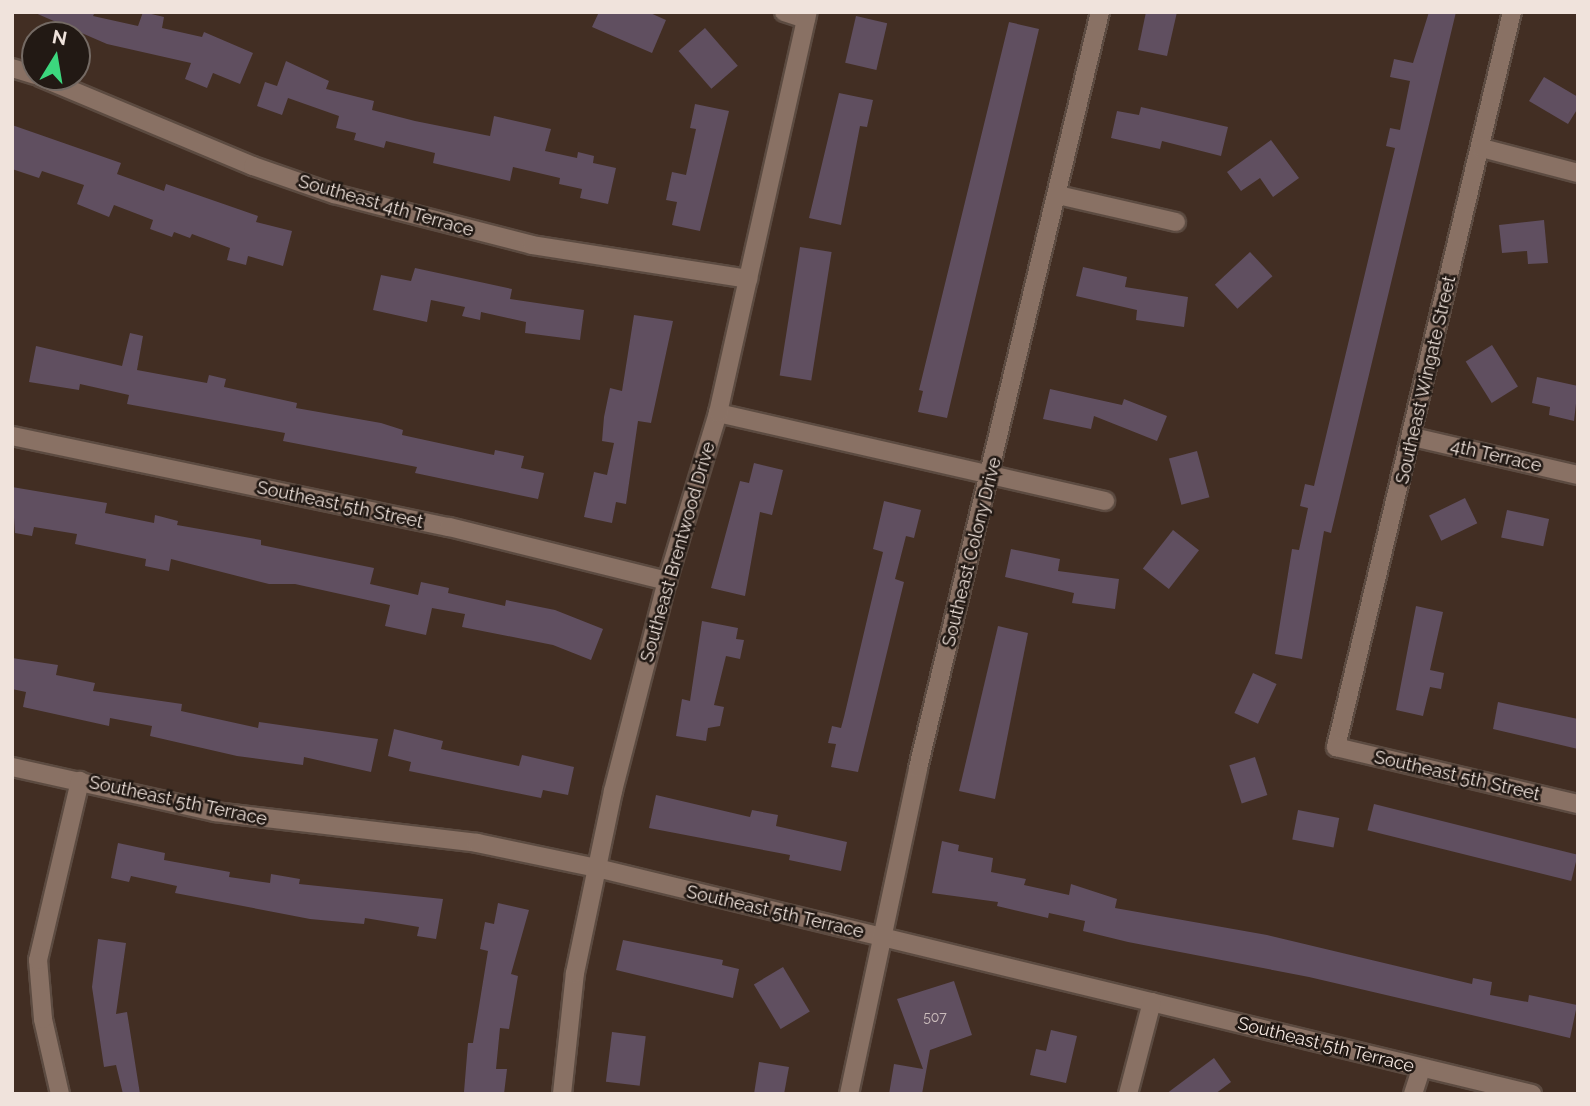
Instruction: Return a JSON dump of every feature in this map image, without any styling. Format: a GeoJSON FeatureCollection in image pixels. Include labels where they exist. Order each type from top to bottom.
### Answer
{"type":"FeatureCollection","features":[{"type":"Feature","properties":{"kind":"street"},"geometry":{"type":"LineString","coordinates":[[784,12],[807,16]]}},
{"type":"Feature","properties":{"kind":"street","name":"Southeast Colony Drive"},"geometry":{"type":"LineString","coordinates":[[849,1094],[885,937],[918,768],[991,476],[1100,12]]}},
{"type":"Feature","properties":{"kind":"street","name":"Southeast Wingate Street"},"geometry":{"type":"LineString","coordinates":[[1336,747],[1413,437],[1512,12]]}},
{"type":"Feature","properties":{"kind":"street","name":"Southeast Brentwood Drive"},"geometry":{"type":"LineString","coordinates":[[562,1094],[575,973],[597,868],[667,581],[718,413],[807,16]]}},
{"type":"Feature","properties":{"kind":"street","name":"Southeast 4th Terrace"},"geometry":{"type":"LineString","coordinates":[[74,91],[253,166],[334,194],[531,245],[748,279]]}},
{"type":"Feature","properties":{"kind":"street"},"geometry":{"type":"LineString","coordinates":[[1482,148],[1578,173]]}},
{"type":"Feature","properties":{"kind":"street"},"geometry":{"type":"LineString","coordinates":[[1058,195],[1176,222]]}},
{"type":"Feature","properties":{"kind":"street"},"geometry":{"type":"LineString","coordinates":[[718,413],[1105,501]]}},
{"type":"Feature","properties":{"kind":"street","name":"Southeast 5th Street"},"geometry":{"type":"LineString","coordinates":[[12,436],[449,527],[667,581]]}},
{"type":"Feature","properties":{"kind":"street","name":"4th Terrace"},"geometry":{"type":"LineString","coordinates":[[1413,437],[1578,475]]}},
{"type":"Feature","properties":{"kind":"street","name":"Southeast 5th Street"},"geometry":{"type":"LineString","coordinates":[[1336,747],[1578,804]]}},
{"type":"Feature","properties":{"kind":"street","name":"Southeast 5th Terrace"},"geometry":{"type":"LineString","coordinates":[[12,767],[215,812],[477,843],[597,868],[1532,1094]]}},
{"type":"Feature","properties":{"kind":"street"},"geometry":{"type":"LineString","coordinates":[[60,1094],[43,1019],[38,960],[80,781]]}},
{"type":"Feature","properties":{"kind":"street"},"geometry":{"type":"LineString","coordinates":[[1128,1094],[1152,1002]]}},
{"type":"Feature","properties":{"kind":"street"},"geometry":{"type":"LineString","coordinates":[[1413,1094],[1421,1069]]}},
{"type":"Feature","properties":{"kind":"building"},"geometry":{"type":"Polygon","coordinates":[[[33,12],[95,12],[93,16],[138,26],[143,12],[164,17],[162,28],[202,37],[204,32],[253,53],[240,84],[213,73],[207,88],[185,79],[191,63],[107,44],[91,37],[91,21],[54,21],[33,12]]]}},
{"type":"Feature","properties":{"kind":"building"},"geometry":{"type":"Polygon","coordinates":[[[599,12],[648,12],[666,20],[652,53],[592,27],[599,12]]]}},
{"type":"Feature","properties":{"kind":"building"},"geometry":{"type":"Polygon","coordinates":[[[1146,12],[1177,12],[1167,56],[1138,50],[1146,12]]]}},
{"type":"Feature","properties":{"kind":"building"},"geometry":{"type":"Polygon","coordinates":[[[1429,12],[1456,12],[1331,533],[1324,531],[1302,659],[1275,654],[1292,549],[1299,550],[1308,508],[1300,506],[1305,484],[1314,486],[1395,148],[1386,146],[1390,128],[1400,130],[1410,81],[1390,77],[1394,59],[1413,63],[1429,12]]]}},
{"type":"Feature","properties":{"kind":"building"},"geometry":{"type":"Polygon","coordinates":[[[856,16],[887,23],[876,70],[845,63],[856,16]]]}},
{"type":"Feature","properties":{"kind":"building"},"geometry":{"type":"Polygon","coordinates":[[[1009,22],[1039,29],[947,418],[918,412],[923,391],[919,390],[1009,22]]]}},
{"type":"Feature","properties":{"kind":"building"},"geometry":{"type":"Polygon","coordinates":[[[705,28],[738,66],[711,89],[679,51],[705,28]]]}},
{"type":"Feature","properties":{"kind":"building"},"geometry":{"type":"Polygon","coordinates":[[[286,61],[329,81],[326,89],[374,101],[372,110],[490,136],[494,116],[551,129],[545,151],[577,158],[578,152],[594,156],[593,163],[616,168],[608,204],[580,198],[582,189],[559,184],[560,178],[513,167],[510,181],[433,163],[435,153],[386,141],[384,148],[354,140],[356,133],[336,128],[339,116],[288,98],[282,115],[257,106],[265,82],[277,86],[286,61]]]}},
{"type":"Feature","properties":{"kind":"building"},"geometry":{"type":"Polygon","coordinates":[[[1544,77],[1578,97],[1578,108],[1568,124],[1529,101],[1544,77]]]}},
{"type":"Feature","properties":{"kind":"building"},"geometry":{"type":"Polygon","coordinates":[[[839,93],[873,100],[867,127],[860,126],[841,225],[809,218],[839,93]]]}},
{"type":"Feature","properties":{"kind":"building"},"geometry":{"type":"Polygon","coordinates":[[[695,104],[729,111],[700,231],[672,225],[677,202],[666,200],[672,172],[686,175],[696,129],[690,128],[695,104]]]}},
{"type":"Feature","properties":{"kind":"building"},"geometry":{"type":"Polygon","coordinates":[[[1141,107],[1228,127],[1221,156],[1162,141],[1160,149],[1111,138],[1117,111],[1139,115],[1141,107]]]}},
{"type":"Feature","properties":{"kind":"building"},"geometry":{"type":"Polygon","coordinates":[[[12,125],[121,163],[117,174],[164,191],[166,184],[258,216],[256,222],[292,231],[283,266],[248,256],[246,265],[227,260],[230,248],[192,234],[190,238],[174,232],[172,237],[150,229],[153,220],[114,205],[109,217],[77,204],[84,185],[42,171],[39,178],[12,169],[12,125]]]}},
{"type":"Feature","properties":{"kind":"building"},"geometry":{"type":"Polygon","coordinates":[[[1271,140],[1299,178],[1273,197],[1260,178],[1241,191],[1227,172],[1271,140]]]}},
{"type":"Feature","properties":{"kind":"building"},"geometry":{"type":"Polygon","coordinates":[[[1544,220],[1548,263],[1528,264],[1527,251],[1502,253],[1499,225],[1544,220]]]}},
{"type":"Feature","properties":{"kind":"building"},"geometry":{"type":"Polygon","coordinates":[[[800,247],[832,252],[811,380],[780,375],[800,247]]]}},
{"type":"Feature","properties":{"kind":"building"},"geometry":{"type":"Polygon","coordinates":[[[1250,252],[1273,276],[1237,309],[1215,285],[1250,252]]]}},
{"type":"Feature","properties":{"kind":"building"},"geometry":{"type":"Polygon","coordinates":[[[1083,267],[1127,277],[1125,287],[1188,297],[1184,327],[1136,320],[1137,310],[1076,296],[1083,267]]]}},
{"type":"Feature","properties":{"kind":"building"},"geometry":{"type":"Polygon","coordinates":[[[415,268],[512,289],[510,299],[584,310],[580,340],[525,333],[526,322],[481,312],[480,320],[462,316],[465,307],[431,300],[427,322],[373,310],[381,275],[411,281],[415,268]]]}},
{"type":"Feature","properties":{"kind":"building"},"geometry":{"type":"Polygon","coordinates":[[[634,315],[673,321],[651,423],[638,421],[626,504],[616,502],[612,523],[584,517],[594,472],[607,475],[614,443],[602,441],[604,417],[610,388],[622,391],[634,315]]]}},
{"type":"Feature","properties":{"kind":"building"},"geometry":{"type":"Polygon","coordinates":[[[130,333],[143,336],[137,370],[207,383],[209,375],[226,379],[224,387],[297,403],[296,408],[381,423],[403,430],[402,435],[494,455],[495,450],[524,456],[521,468],[544,473],[538,499],[415,473],[417,467],[283,441],[285,433],[127,404],[129,395],[80,384],[79,390],[29,382],[36,346],[122,366],[130,333]]]}},
{"type":"Feature","properties":{"kind":"building"},"geometry":{"type":"Polygon","coordinates":[[[1492,345],[1518,387],[1492,403],[1466,361],[1492,345]]]}},
{"type":"Feature","properties":{"kind":"building"},"geometry":{"type":"Polygon","coordinates":[[[1537,377],[1578,386],[1574,421],[1549,415],[1550,407],[1532,403],[1537,377]]]}},
{"type":"Feature","properties":{"kind":"building"},"geometry":{"type":"Polygon","coordinates":[[[1050,389],[1122,405],[1124,399],[1167,416],[1157,441],[1094,416],[1091,429],[1043,419],[1050,389]]]}},
{"type":"Feature","properties":{"kind":"building"},"geometry":{"type":"Polygon","coordinates":[[[1197,451],[1209,497],[1181,505],[1169,459],[1197,451]]]}},
{"type":"Feature","properties":{"kind":"building"},"geometry":{"type":"Polygon","coordinates":[[[754,463],[783,470],[772,515],[760,512],[745,596],[711,588],[740,481],[749,483],[754,463]]]}},
{"type":"Feature","properties":{"kind":"building"},"geometry":{"type":"Polygon","coordinates":[[[12,487],[107,503],[105,513],[154,523],[155,515],[178,521],[177,525],[261,540],[261,545],[374,568],[370,584],[418,595],[421,582],[449,588],[448,593],[505,606],[506,600],[555,610],[603,629],[591,660],[553,645],[462,627],[465,614],[432,608],[426,635],[385,626],[390,605],[295,584],[269,584],[171,559],[169,571],[145,566],[146,559],[75,544],[77,534],[34,527],[32,536],[15,533],[12,487]]]}},
{"type":"Feature","properties":{"kind":"building"},"geometry":{"type":"Polygon","coordinates":[[[1465,498],[1477,523],[1441,541],[1429,516],[1465,498]]]}},
{"type":"Feature","properties":{"kind":"building"},"geometry":{"type":"Polygon","coordinates":[[[884,501],[921,510],[914,538],[906,536],[895,579],[904,582],[858,772],[831,767],[836,744],[828,743],[832,726],[841,728],[883,552],[873,549],[884,501]]]}},
{"type":"Feature","properties":{"kind":"building"},"geometry":{"type":"Polygon","coordinates":[[[1507,510],[1549,519],[1543,546],[1501,537],[1507,510]]]}},
{"type":"Feature","properties":{"kind":"building"},"geometry":{"type":"Polygon","coordinates":[[[1173,530],[1199,550],[1169,589],[1143,569],[1173,530]]]}},
{"type":"Feature","properties":{"kind":"building"},"geometry":{"type":"Polygon","coordinates":[[[1011,549],[1060,559],[1058,571],[1119,579],[1115,609],[1072,603],[1074,593],[1005,577],[1011,549]]]}},
{"type":"Feature","properties":{"kind":"building"},"geometry":{"type":"Polygon","coordinates":[[[1416,606],[1443,612],[1430,670],[1444,673],[1441,689],[1430,687],[1423,716],[1396,710],[1416,606]]]}},
{"type":"Feature","properties":{"kind":"building"},"geometry":{"type":"Polygon","coordinates":[[[702,621],[738,628],[736,639],[744,640],[740,659],[726,656],[714,705],[724,707],[720,726],[708,728],[706,741],[676,736],[682,699],[690,701],[702,621]]]}},
{"type":"Feature","properties":{"kind":"building"},"geometry":{"type":"Polygon","coordinates":[[[998,626],[1028,633],[995,799],[959,791],[998,626]]]}},
{"type":"Feature","properties":{"kind":"building"},"geometry":{"type":"Polygon","coordinates":[[[12,658],[58,665],[56,675],[95,683],[93,691],[182,704],[181,711],[258,728],[259,722],[378,739],[371,772],[304,757],[303,765],[237,756],[150,736],[152,726],[110,718],[109,726],[23,707],[26,692],[12,689],[12,658]]]}},
{"type":"Feature","properties":{"kind":"building"},"geometry":{"type":"Polygon","coordinates":[[[1253,673],[1277,684],[1258,724],[1234,713],[1253,673]]]}},
{"type":"Feature","properties":{"kind":"building"},"geometry":{"type":"Polygon","coordinates":[[[1498,702],[1578,719],[1578,749],[1493,729],[1498,702]]]}},
{"type":"Feature","properties":{"kind":"building"},"geometry":{"type":"Polygon","coordinates":[[[394,729],[443,741],[441,749],[519,766],[522,755],[574,767],[568,795],[543,790],[541,798],[409,771],[411,762],[388,756],[394,729]]]}},
{"type":"Feature","properties":{"kind":"building"},"geometry":{"type":"Polygon","coordinates":[[[1255,757],[1267,795],[1242,803],[1229,765],[1255,757]]]}},
{"type":"Feature","properties":{"kind":"building"},"geometry":{"type":"Polygon","coordinates":[[[656,795],[750,817],[752,810],[778,815],[776,826],[847,842],[841,871],[789,860],[790,855],[649,828],[656,795]]]}},
{"type":"Feature","properties":{"kind":"building"},"geometry":{"type":"Polygon","coordinates":[[[1374,804],[1578,855],[1571,881],[1367,830],[1374,804]]]}},
{"type":"Feature","properties":{"kind":"building"},"geometry":{"type":"Polygon","coordinates":[[[1298,810],[1339,818],[1334,847],[1292,839],[1298,810]]]}},
{"type":"Feature","properties":{"kind":"building"},"geometry":{"type":"Polygon","coordinates":[[[942,841],[959,845],[958,851],[993,858],[991,872],[1026,879],[1024,885],[1069,895],[1071,884],[1117,899],[1115,908],[1267,935],[1472,984],[1473,978],[1492,982],[1490,995],[1528,1002],[1529,995],[1577,1005],[1570,1038],[1309,977],[1128,942],[1083,931],[1085,921],[1049,913],[1048,918],[997,906],[998,902],[932,893],[942,841]]]}},
{"type":"Feature","properties":{"kind":"building"},"geometry":{"type":"Polygon","coordinates":[[[118,843],[165,853],[164,860],[230,872],[229,877],[270,883],[271,874],[300,879],[299,884],[443,899],[436,939],[417,936],[419,927],[365,918],[364,924],[310,919],[175,893],[177,886],[131,876],[129,882],[111,878],[118,843]]]}},
{"type":"Feature","properties":{"kind":"building"},"geometry":{"type":"Polygon","coordinates":[[[498,903],[529,910],[511,974],[518,976],[509,1029],[500,1028],[496,1069],[507,1069],[504,1094],[464,1092],[468,1043],[473,1043],[488,951],[480,949],[485,922],[494,924],[498,903]]]}},
{"type":"Feature","properties":{"kind":"building"},"geometry":{"type":"Polygon","coordinates":[[[98,939],[126,943],[116,1014],[127,1012],[140,1094],[123,1094],[116,1065],[104,1067],[92,987],[98,939]]]}},
{"type":"Feature","properties":{"kind":"building"},"geometry":{"type":"Polygon","coordinates":[[[623,940],[723,960],[722,965],[739,969],[733,998],[616,970],[623,940]]]}},
{"type":"Feature","properties":{"kind":"building"},"geometry":{"type":"Polygon","coordinates":[[[783,967],[810,1012],[781,1029],[754,985],[783,967]]]}},
{"type":"Feature","properties":{"kind":"building"},"geometry":{"type":"Polygon","coordinates":[[[954,981],[972,1035],[930,1050],[922,1094],[889,1094],[894,1064],[923,1069],[897,999],[954,981]]]}},
{"type":"Feature","properties":{"kind":"building"},"geometry":{"type":"Polygon","coordinates":[[[1051,1030],[1077,1036],[1066,1083],[1030,1075],[1036,1049],[1046,1051],[1051,1030]]]}},
{"type":"Feature","properties":{"kind":"building"},"geometry":{"type":"Polygon","coordinates":[[[612,1032],[646,1036],[640,1086],[606,1082],[612,1032]]]}},
{"type":"Feature","properties":{"kind":"building"},"geometry":{"type":"Polygon","coordinates":[[[1214,1058],[1231,1082],[1215,1094],[1166,1094],[1214,1058]]]}},
{"type":"Feature","properties":{"kind":"building"},"geometry":{"type":"Polygon","coordinates":[[[759,1062],[789,1067],[784,1094],[754,1094],[759,1062]]]}}]}
